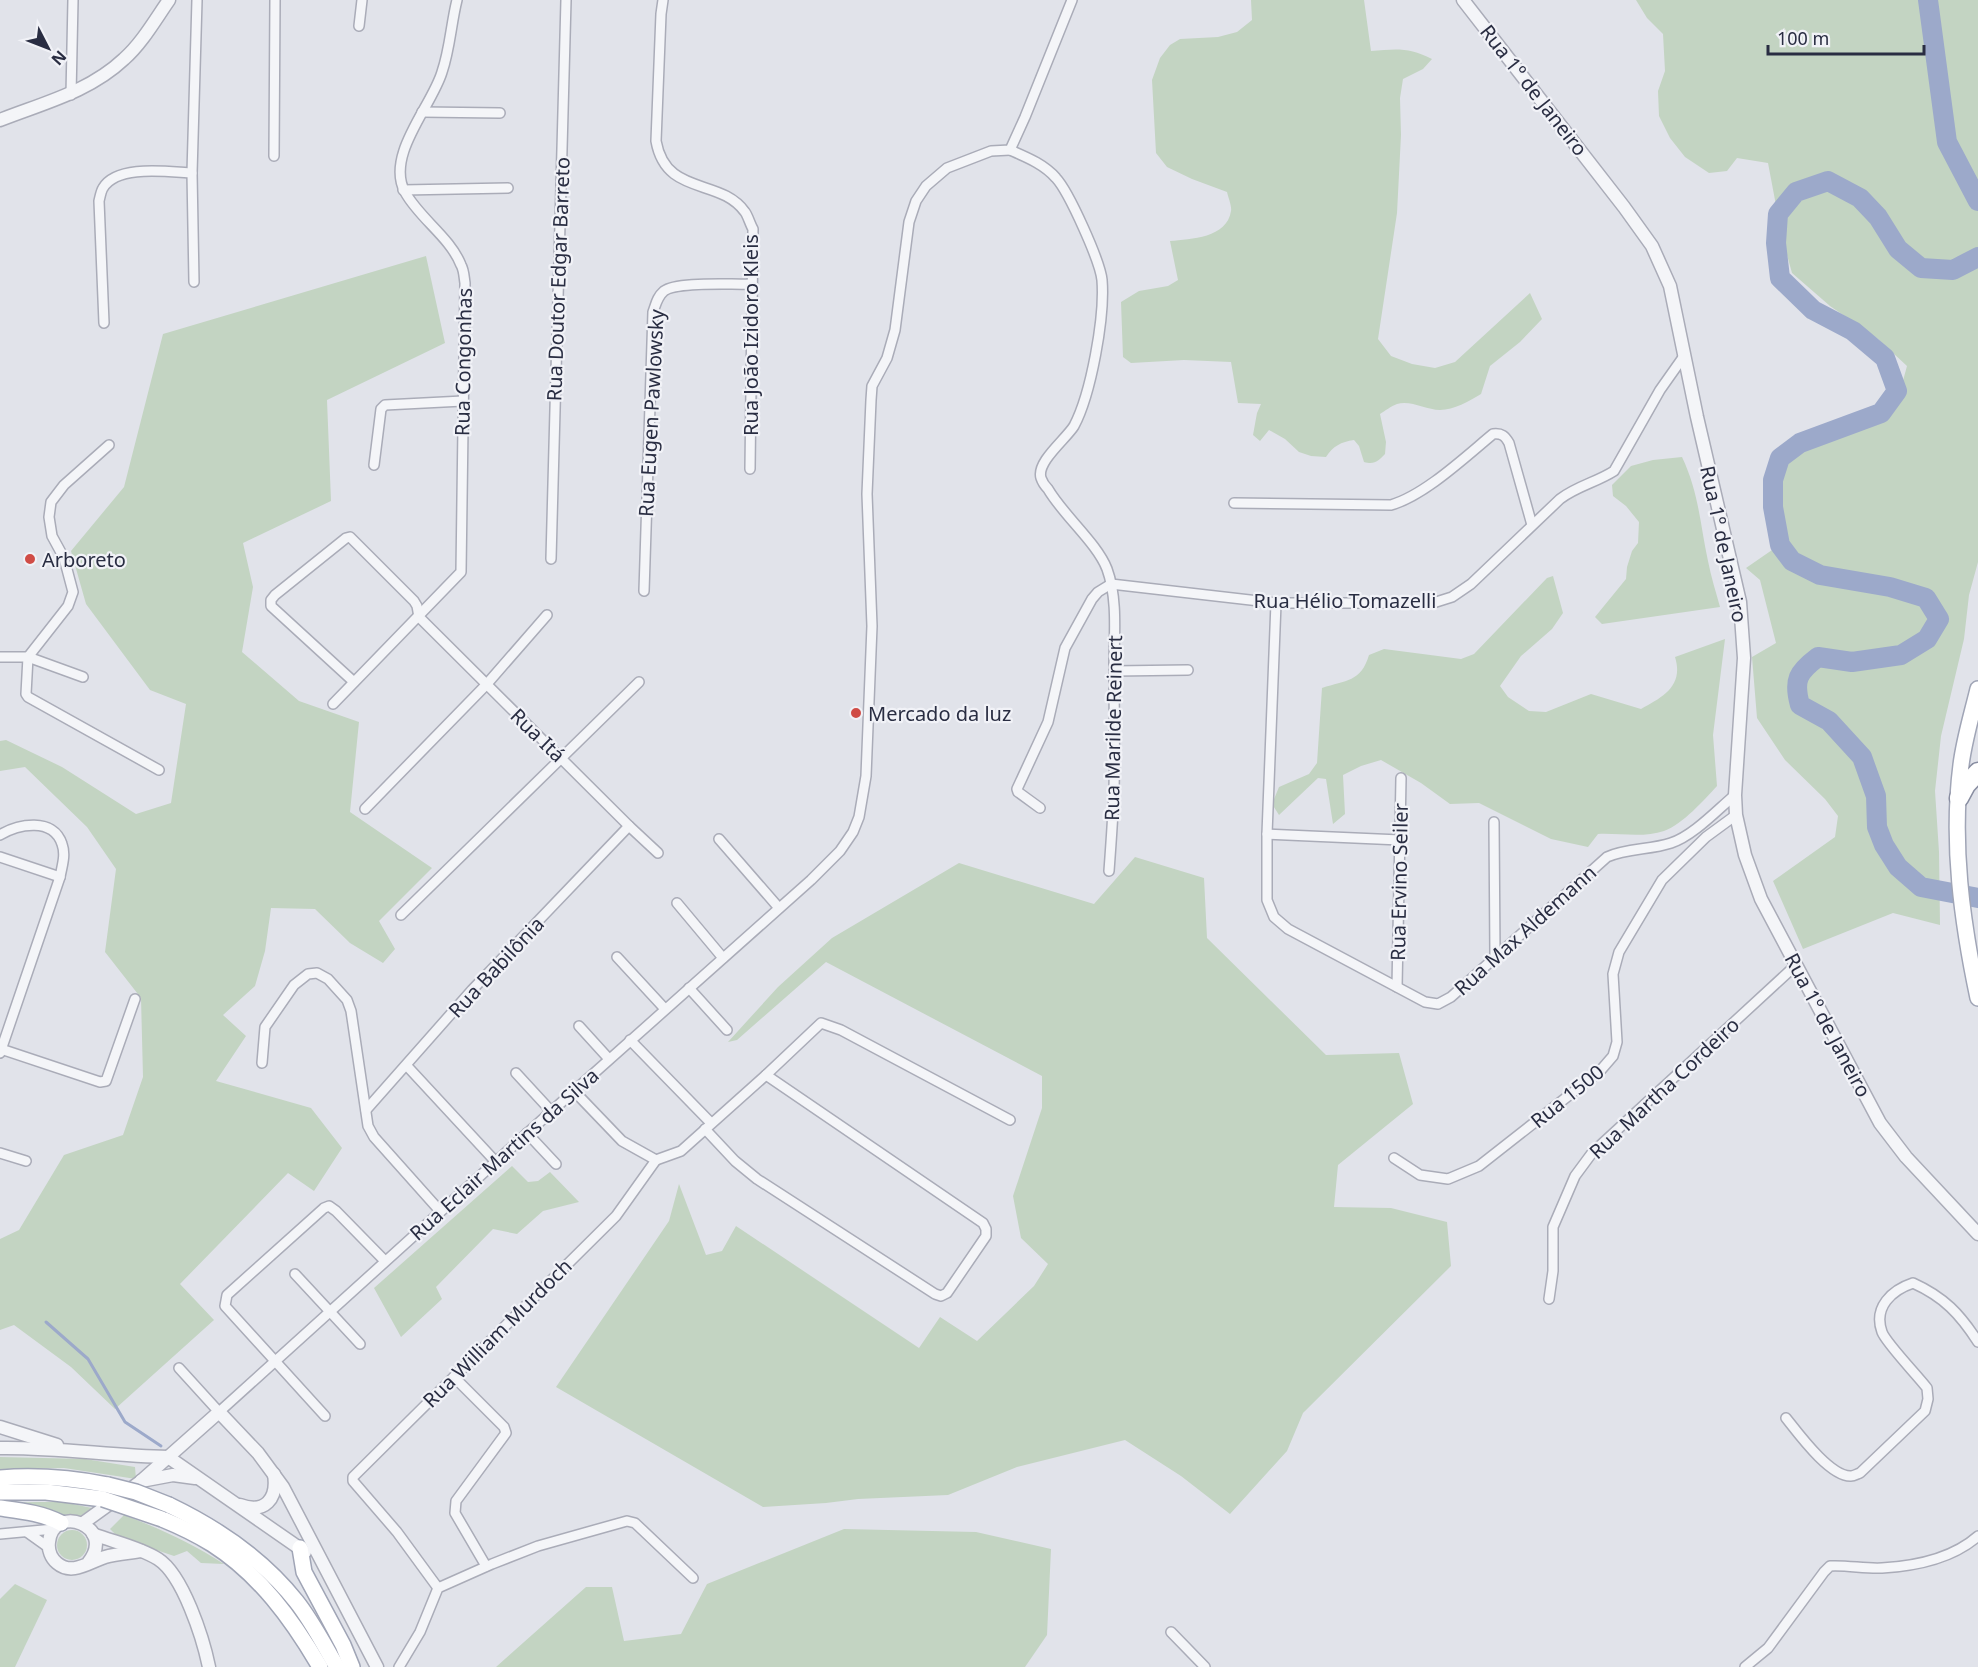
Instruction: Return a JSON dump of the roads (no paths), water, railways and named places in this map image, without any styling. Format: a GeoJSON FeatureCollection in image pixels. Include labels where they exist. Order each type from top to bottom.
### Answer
{"type":"FeatureCollection","features":[{"type":"Feature","properties":{"kind":"highway"},"geometry":{"type":"LineString","coordinates":[[1959,798],[1966,785],[1978,772]]}},
{"type":"Feature","properties":{"kind":"main road"},"geometry":{"type":"LineString","coordinates":[[1978,689],[1963,753],[1959,798],[1958,869],[1968,950],[1978,998]]}},
{"type":"Feature","properties":{"kind":"main road"},"geometry":{"type":"LineString","coordinates":[[1963,753],[1978,730]]}},
{"type":"Feature","properties":{"kind":"main road"},"geometry":{"type":"LineString","coordinates":[[0,1478],[19,1476],[69,1479],[106,1492]]}},
{"type":"Feature","properties":{"kind":"main road"},"geometry":{"type":"LineString","coordinates":[[0,1492],[136,1492],[226,1554],[255,1579],[284,1611],[320,1667]]}},
{"type":"Feature","properties":{"kind":"main road"},"geometry":{"type":"LineString","coordinates":[[0,1508],[49,1517],[57,1526]]}},
{"type":"Feature","properties":{"kind":"main road"},"geometry":{"type":"LineString","coordinates":[[166,1512],[219,1531],[266,1568],[296,1601],[338,1667]]}},
{"type":"Feature","properties":{"kind":"main road"},"geometry":{"type":"LineString","coordinates":[[300,1548],[304,1572],[343,1645],[351,1667]]}},
{"type":"Feature","properties":{"kind":"street"},"geometry":{"type":"LineString","coordinates":[[71,95],[73,0]]}},
{"type":"Feature","properties":{"kind":"street"},"geometry":{"type":"LineString","coordinates":[[0,120],[71,95],[112,70],[126,58],[169,0]]}},
{"type":"Feature","properties":{"kind":"street"},"geometry":{"type":"LineString","coordinates":[[194,282],[192,173],[197,0]]}},
{"type":"Feature","properties":{"kind":"street"},"geometry":{"type":"LineString","coordinates":[[274,156],[276,0]]}},
{"type":"Feature","properties":{"kind":"street"},"geometry":{"type":"LineString","coordinates":[[359,26],[362,0]]}},
{"type":"Feature","properties":{"kind":"street"},"geometry":{"type":"LineString","coordinates":[[457,0],[442,74],[413,129],[402,158],[403,190],[508,188]]}},
{"type":"Feature","properties":{"kind":"street","name":"Rua Doutor Edgar Barreto"},"geometry":{"type":"LineString","coordinates":[[551,559],[566,0]]}},
{"type":"Feature","properties":{"kind":"street","name":"Rua João Izidoro Kleis"},"geometry":{"type":"LineString","coordinates":[[663,0],[656,141],[658,155],[665,166],[677,177],[732,200],[745,212],[753,229],[750,469]]}},
{"type":"Feature","properties":{"kind":"street"},"geometry":{"type":"LineString","coordinates":[[1010,150],[1072,0]]}},
{"type":"Feature","properties":{"kind":"street","name":"Rua 1º de Janeiro"},"geometry":{"type":"LineString","coordinates":[[1463,0],[1624,207],[1652,246],[1670,286],[1740,602],[1743,658],[1735,795],[1736,815],[1745,855],[1761,899],[1880,1123],[1906,1157],[1978,1234]]}},
{"type":"Feature","properties":{"kind":"street"},"geometry":{"type":"LineString","coordinates":[[422,112],[500,113]]}},
{"type":"Feature","properties":{"kind":"street","name":"Rua Marilde Reinert"},"geometry":{"type":"LineString","coordinates":[[1010,150],[1042,166],[1057,178],[1088,239],[1102,278],[1098,336],[1087,392],[1073,427],[1044,462],[1040,469],[1040,477],[1053,499],[1097,552],[1106,566],[1111,584],[1114,616],[1114,789],[1109,871]]}},
{"type":"Feature","properties":{"kind":"street","name":"Rua Eclair Martins da Silva"},"geometry":{"type":"LineString","coordinates":[[83,1523],[143,1479],[219,1412],[551,1110],[811,880],[840,851],[859,817],[866,776],[872,626],[867,494],[872,386],[887,358],[895,330],[909,222],[916,201],[926,186],[947,168],[991,152],[1010,150]]}},
{"type":"Feature","properties":{"kind":"street"},"geometry":{"type":"LineString","coordinates":[[104,323],[99,201],[102,188],[111,178],[125,173],[147,171],[192,173]]}},
{"type":"Feature","properties":{"kind":"street","name":"Rua Congonhas"},"geometry":{"type":"LineString","coordinates":[[333,704],[461,572],[465,283],[461,265],[452,250],[403,190]]}},
{"type":"Feature","properties":{"kind":"street","name":"Rua Eugen Pawlowsky"},"geometry":{"type":"LineString","coordinates":[[644,591],[653,312],[657,299],[665,291],[676,286],[752,284]]}},
{"type":"Feature","properties":{"kind":"street","name":"Rua Hélio Tomazelli"},"geometry":{"type":"LineString","coordinates":[[1111,584],[1276,603],[1433,603],[1452,597],[1471,584],[1573,489],[1614,471],[1660,390],[1684,356]]}},
{"type":"Feature","properties":{"kind":"street"},"geometry":{"type":"LineString","coordinates":[[374,465],[381,409],[385,405],[463,401]]}},
{"type":"Feature","properties":{"kind":"street"},"geometry":{"type":"LineString","coordinates":[[1234,503],[1391,505],[1405,501],[1428,486],[1493,434],[1500,434],[1505,436],[1509,443],[1532,525]]}},
{"type":"Feature","properties":{"kind":"street"},"geometry":{"type":"LineString","coordinates":[[109,445],[64,485],[51,502],[49,517],[52,536],[64,558],[73,592],[68,606],[28,657],[26,694],[159,770]]}},
{"type":"Feature","properties":{"kind":"street","name":"Rua Itá"},"geometry":{"type":"LineString","coordinates":[[354,682],[271,606],[271,600],[275,595],[350,537],[414,600],[419,617],[658,853]]}},
{"type":"Feature","properties":{"kind":"street"},"geometry":{"type":"LineString","coordinates":[[1040,808],[1017,789],[1048,722],[1065,648],[1092,599],[1111,584]]}},
{"type":"Feature","properties":{"kind":"street","name":"Rua Max Aldemann"},"geometry":{"type":"LineString","coordinates":[[1276,603],[1267,900],[1274,916],[1288,929],[1425,1002],[1438,1004],[1451,997],[1607,857],[1618,852],[1673,843],[1688,834],[1735,795]]}},
{"type":"Feature","properties":{"kind":"street"},"geometry":{"type":"LineString","coordinates":[[365,809],[486,684],[547,615]]}},
{"type":"Feature","properties":{"kind":"street"},"geometry":{"type":"LineString","coordinates":[[0,657],[28,657],[83,677]]}},
{"type":"Feature","properties":{"kind":"street"},"geometry":{"type":"LineString","coordinates":[[1114,671],[1188,670]]}},
{"type":"Feature","properties":{"kind":"street"},"geometry":{"type":"LineString","coordinates":[[400,915],[639,682]]}},
{"type":"Feature","properties":{"kind":"street","name":"Rua Ervino Seiler"},"geometry":{"type":"LineString","coordinates":[[1397,987],[1401,778]]}},
{"type":"Feature","properties":{"kind":"street","name":"Rua 1500"},"geometry":{"type":"LineString","coordinates":[[1394,1158],[1420,1175],[1448,1179],[1479,1166],[1600,1071],[1613,1056],[1617,1042],[1613,974],[1619,952],[1662,880],[1706,837],[1736,815]]}},
{"type":"Feature","properties":{"kind":"street"},"geometry":{"type":"LineString","coordinates":[[1494,822],[1495,956]]}},
{"type":"Feature","properties":{"kind":"street"},"geometry":{"type":"LineString","coordinates":[[0,835],[19,825],[41,825],[53,832],[62,843],[64,860],[1,1051],[100,1082],[106,1081],[135,999]]}},
{"type":"Feature","properties":{"kind":"street","name":"Rua Babilônia"},"geometry":{"type":"LineString","coordinates":[[366,1110],[472,990],[629,826]]}},
{"type":"Feature","properties":{"kind":"street"},"geometry":{"type":"LineString","coordinates":[[1268,834],[1400,840]]}},
{"type":"Feature","properties":{"kind":"street"},"geometry":{"type":"LineString","coordinates":[[719,839],[779,908]]}},
{"type":"Feature","properties":{"kind":"street"},"geometry":{"type":"LineString","coordinates":[[0,857],[60,877]]}},
{"type":"Feature","properties":{"kind":"street"},"geometry":{"type":"LineString","coordinates":[[677,903],[723,958]]}},
{"type":"Feature","properties":{"kind":"street"},"geometry":{"type":"LineString","coordinates":[[616,957],[665,1009]]}},
{"type":"Feature","properties":{"kind":"street","name":"Rua Martha Cordeiro"},"geometry":{"type":"LineString","coordinates":[[1549,1299],[1553,1271],[1553,1227],[1575,1176],[1592,1154],[1796,965]]}},
{"type":"Feature","properties":{"kind":"street"},"geometry":{"type":"LineString","coordinates":[[262,1063],[265,1028],[294,985],[308,974],[316,973],[328,979],[346,1000],[351,1011],[368,1126],[374,1137],[440,1211]]}},
{"type":"Feature","properties":{"kind":"street"},"geometry":{"type":"LineString","coordinates":[[689,988],[727,1030]]}},
{"type":"Feature","properties":{"kind":"street"},"geometry":{"type":"LineString","coordinates":[[574,1090],[622,1141],[656,1160],[681,1151],[821,1023],[841,1030],[1010,1120]]}},
{"type":"Feature","properties":{"kind":"street"},"geometry":{"type":"LineString","coordinates":[[579,1026],[609,1059]]}},
{"type":"Feature","properties":{"kind":"street"},"geometry":{"type":"LineString","coordinates":[[630,1040],[708,1126],[735,1161],[757,1179],[936,1294],[941,1296],[946,1293],[986,1236],[983,1224],[766,1075]]}},
{"type":"Feature","properties":{"kind":"street"},"geometry":{"type":"LineString","coordinates":[[407,1065],[495,1161]]}},
{"type":"Feature","properties":{"kind":"street"},"geometry":{"type":"LineString","coordinates":[[516,1072],[551,1110]]}},
{"type":"Feature","properties":{"kind":"street"},"geometry":{"type":"LineString","coordinates":[[527,1133],[556,1164]]}},
{"type":"Feature","properties":{"kind":"street"},"geometry":{"type":"LineString","coordinates":[[0,1153],[26,1161]]}},
{"type":"Feature","properties":{"kind":"street","name":"Rua William Murdoch"},"geometry":{"type":"LineString","coordinates":[[438,1588],[397,1532],[353,1481],[353,1477],[616,1216],[656,1160]]}},
{"type":"Feature","properties":{"kind":"street"},"geometry":{"type":"LineString","coordinates":[[324,1416],[225,1306],[227,1295],[329,1206],[385,1261]]}},
{"type":"Feature","properties":{"kind":"street"},"geometry":{"type":"LineString","coordinates":[[296,1274],[360,1344]]}},
{"type":"Feature","properties":{"kind":"street"},"geometry":{"type":"LineString","coordinates":[[1786,1418],[1823,1461],[1841,1474],[1850,1476],[1860,1473],[1926,1411],[1927,1388],[1882,1334],[1879,1316],[1884,1302],[1900,1288],[1914,1282],[1951,1306],[1978,1342]]}},
{"type":"Feature","properties":{"kind":"street"},"geometry":{"type":"LineString","coordinates":[[179,1368],[274,1473],[377,1667]]}},
{"type":"Feature","properties":{"kind":"street"},"geometry":{"type":"LineString","coordinates":[[454,1377],[504,1427],[506,1432],[456,1501],[455,1513],[486,1566]]}},
{"type":"Feature","properties":{"kind":"street"},"geometry":{"type":"LineString","coordinates":[[0,1427],[70,1449]]}},
{"type":"Feature","properties":{"kind":"street"},"geometry":{"type":"LineString","coordinates":[[0,1448],[70,1449],[127,1456],[168,1457],[300,1548],[326,1569]]}},
{"type":"Feature","properties":{"kind":"street"},"geometry":{"type":"LineString","coordinates":[[127,1456],[142,1465],[143,1479],[173,1475],[199,1478]]}},
{"type":"Feature","properties":{"kind":"street"},"geometry":{"type":"LineString","coordinates":[[236,1504],[258,1508],[267,1503],[274,1495],[276,1484],[274,1473]]}},
{"type":"Feature","properties":{"kind":"street"},"geometry":{"type":"LineString","coordinates":[[293,1508],[300,1548]]}},
{"type":"Feature","properties":{"kind":"street"},"geometry":{"type":"LineString","coordinates":[[0,1534],[27,1532],[57,1526],[68,1521],[83,1523],[93,1534],[159,1559],[176,1578],[187,1600],[209,1667]]}},
{"type":"Feature","properties":{"kind":"street"},"geometry":{"type":"LineString","coordinates":[[399,1667],[420,1632],[438,1588],[538,1546],[627,1521],[636,1523],[693,1578]]}},
{"type":"Feature","properties":{"kind":"street"},"geometry":{"type":"LineString","coordinates":[[57,1526],[49,1537],[48,1546],[57,1563],[65,1567],[78,1568],[106,1557],[141,1551]]}},
{"type":"Feature","properties":{"kind":"street"},"geometry":{"type":"LineString","coordinates":[[27,1532],[48,1546]]}},
{"type":"Feature","properties":{"kind":"street"},"geometry":{"type":"LineString","coordinates":[[88,1563],[95,1551],[93,1534]]}},
{"type":"Feature","properties":{"kind":"street"},"geometry":{"type":"LineString","coordinates":[[1745,1667],[1768,1648],[1830,1566],[1881,1568],[1941,1558],[1971,1543],[1978,1536]]}},
{"type":"Feature","properties":{"kind":"street"},"geometry":{"type":"LineString","coordinates":[[1171,1632],[1205,1667]]}},
{"type":"Feature","properties":{"kind":"waterway"},"geometry":{"type":"LineString","coordinates":[[1928,0],[1947,142],[1978,201]]}},
{"type":"Feature","properties":{"kind":"waterway"},"geometry":{"type":"LineString","coordinates":[[1978,257],[1953,270],[1921,268],[1898,249],[1878,217],[1860,198],[1828,181],[1796,192],[1778,214],[1776,243],[1780,278],[1813,310],[1853,331],[1885,358],[1897,391],[1881,413],[1800,443],[1780,458],[1773,480],[1773,507],[1780,545],[1792,561],[1820,575],[1890,587],[1926,598],[1939,619],[1927,639],[1901,655],[1852,662],[1818,657],[1802,672],[1797,689],[1800,705],[1829,721],[1862,757],[1876,796],[1877,827],[1884,845],[1898,867],[1921,887],[1978,898]]}},
{"type":"Feature","properties":{"kind":"waterway"},"geometry":{"type":"LineString","coordinates":[[46,1322],[88,1359],[125,1422],[161,1446]]}},
{"type":"Feature","properties":{"kind":"place","name":"Arboreto"},"geometry":{"type":"Point","coordinates":[30,559]}},
{"type":"Feature","properties":{"kind":"place","name":"Mercado da luz"},"geometry":{"type":"Point","coordinates":[856,713]}}]}
